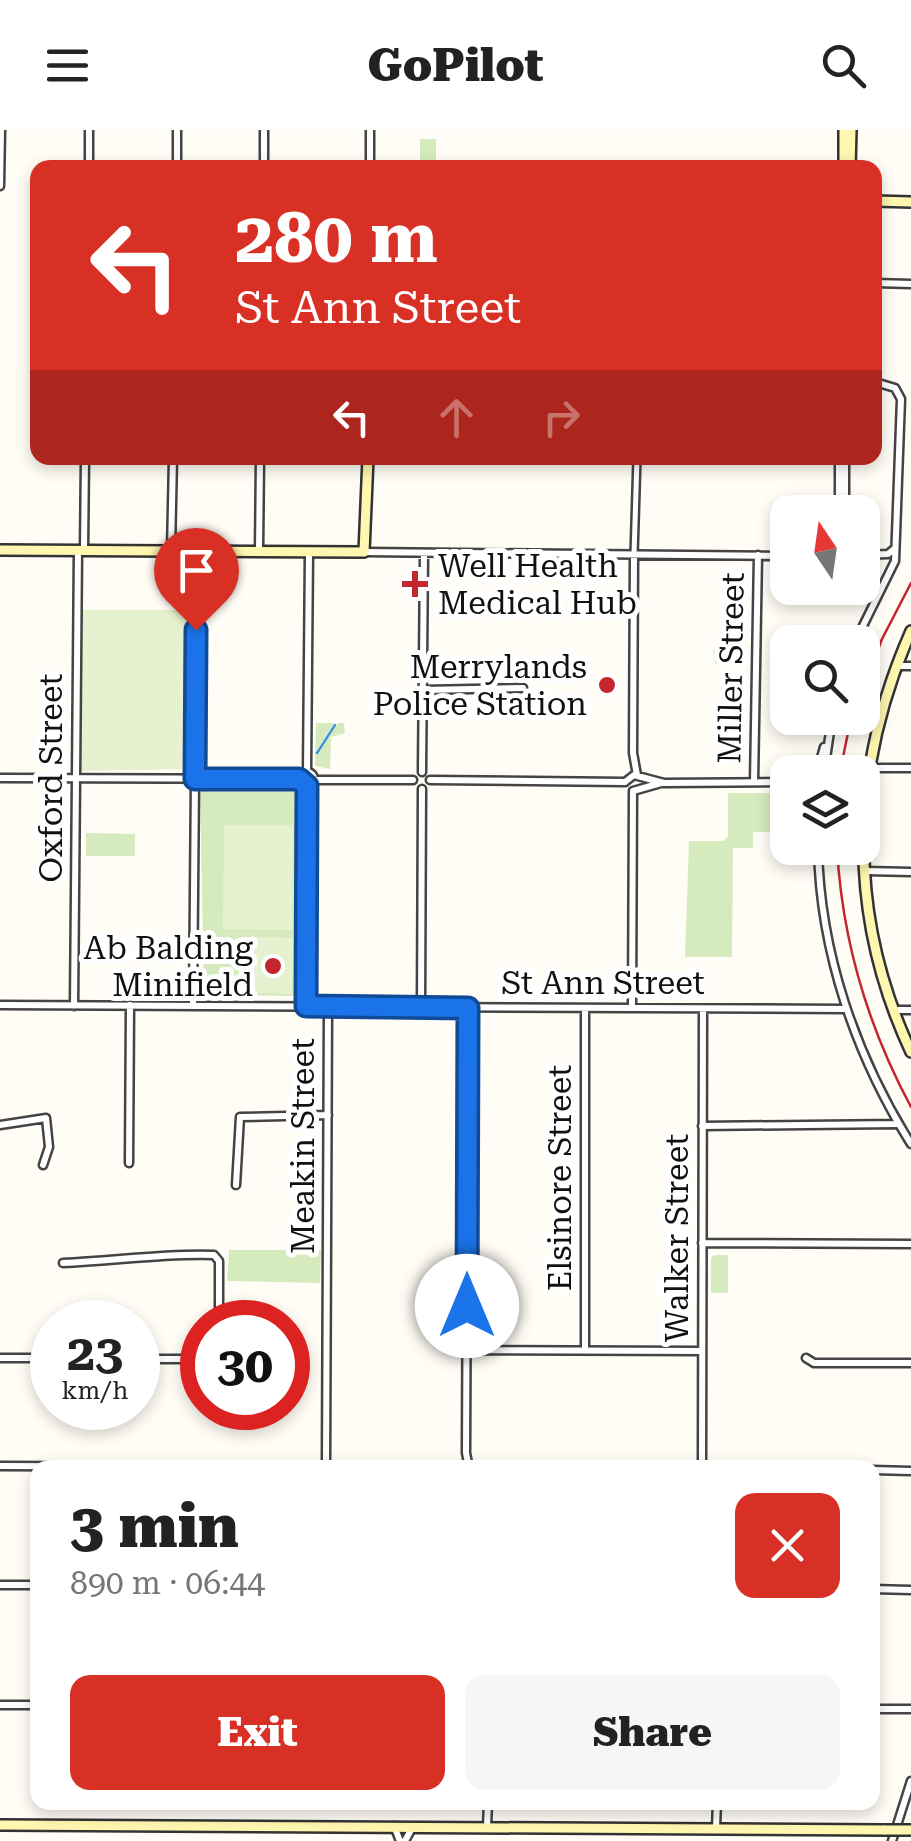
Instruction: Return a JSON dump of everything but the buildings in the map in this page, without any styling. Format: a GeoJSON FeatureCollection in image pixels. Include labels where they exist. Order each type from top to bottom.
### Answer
{"type":"FeatureCollection","features":[{"type":"Feature","properties":{"kind":"main road"},"geometry":{"type":"LineString","coordinates":[[847,130],[847,160]]}},
{"type":"Feature","properties":{"kind":"main road"},"geometry":{"type":"LineString","coordinates":[[882,201],[911,202]]}},
{"type":"Feature","properties":{"kind":"main road"},"geometry":{"type":"LineString","coordinates":[[0,550],[364,552],[368,465]]}},
{"type":"Feature","properties":{"kind":"main road"},"geometry":{"type":"LineString","coordinates":[[871,755],[879,714],[911,631]]}},
{"type":"Feature","properties":{"kind":"main road"},"geometry":{"type":"LineString","coordinates":[[864,865],[876,955],[911,1052]]}},
{"type":"Feature","properties":{"kind":"main road"},"geometry":{"type":"LineString","coordinates":[[0,1825],[412,1826],[698,1833],[716,1828],[911,1830]]}},
{"type":"Feature","properties":{"kind":"street"},"geometry":{"type":"LineString","coordinates":[[0,186],[1,130]]}},
{"type":"Feature","properties":{"kind":"street"},"geometry":{"type":"LineString","coordinates":[[88,160],[89,130]]}},
{"type":"Feature","properties":{"kind":"street"},"geometry":{"type":"LineString","coordinates":[[177,160],[178,130]]}},
{"type":"Feature","properties":{"kind":"street"},"geometry":{"type":"LineString","coordinates":[[264,130],[264,160]]}},
{"type":"Feature","properties":{"kind":"street"},"geometry":{"type":"LineString","coordinates":[[370,130],[370,160]]}},
{"type":"Feature","properties":{"kind":"street"},"geometry":{"type":"LineString","coordinates":[[882,283],[911,284]]}},
{"type":"Feature","properties":{"kind":"street"},"geometry":{"type":"LineString","coordinates":[[863,625],[895,560],[901,399],[894,388],[882,384]]}},
{"type":"Feature","properties":{"kind":"street","name":"Oxford Street"},"geometry":{"type":"LineString","coordinates":[[74,1006],[85,465]]}},
{"type":"Feature","properties":{"kind":"street"},"geometry":{"type":"LineString","coordinates":[[171,551],[172,465]]}},
{"type":"Feature","properties":{"kind":"street"},"geometry":{"type":"LineString","coordinates":[[259,551],[260,465]]}},
{"type":"Feature","properties":{"kind":"street"},"geometry":{"type":"LineString","coordinates":[[636,465],[633,753],[632,778],[626,787],[635,790],[664,782]]}},
{"type":"Feature","properties":{"kind":"street"},"geometry":{"type":"LineString","coordinates":[[842,465],[842,495]]}},
{"type":"Feature","properties":{"kind":"street"},"geometry":{"type":"LineString","coordinates":[[880,554],[895,548]]}},
{"type":"Feature","properties":{"kind":"street"},"geometry":{"type":"LineString","coordinates":[[193,1006],[197,551]]}},
{"type":"Feature","properties":{"kind":"street"},"geometry":{"type":"LineString","coordinates":[[308,552],[307,772],[314,780]]}},
{"type":"Feature","properties":{"kind":"street"},"geometry":{"type":"LineString","coordinates":[[364,552],[770,556]]}},
{"type":"Feature","properties":{"kind":"street"},"geometry":{"type":"LineString","coordinates":[[424,552],[422,772],[430,780],[632,778],[664,782],[770,782]]}},
{"type":"Feature","properties":{"kind":"street","name":"Miller Street"},"geometry":{"type":"LineString","coordinates":[[754,782],[758,556]]}},
{"type":"Feature","properties":{"kind":"street"},"geometry":{"type":"LineString","coordinates":[[896,666],[911,666]]}},
{"type":"Feature","properties":{"kind":"street"},"geometry":{"type":"LineString","coordinates":[[422,690],[522,688]]}},
{"type":"Feature","properties":{"kind":"street"},"geometry":{"type":"LineString","coordinates":[[880,768],[911,768]]}},
{"type":"Feature","properties":{"kind":"street"},"geometry":{"type":"LineString","coordinates":[[0,778],[299,779],[307,772]]}},
{"type":"Feature","properties":{"kind":"street"},"geometry":{"type":"LineString","coordinates":[[307,786],[314,780],[414,780],[422,772]]}},
{"type":"Feature","properties":{"kind":"street"},"geometry":{"type":"LineString","coordinates":[[632,778],[641,782],[635,790],[632,1008]]}},
{"type":"Feature","properties":{"kind":"street"},"geometry":{"type":"LineString","coordinates":[[299,779],[307,786],[306,1006]]}},
{"type":"Feature","properties":{"kind":"street"},"geometry":{"type":"LineString","coordinates":[[414,780],[422,788],[430,780]]}},
{"type":"Feature","properties":{"kind":"street"},"geometry":{"type":"LineString","coordinates":[[421,1007],[422,788]]}},
{"type":"Feature","properties":{"kind":"street"},"geometry":{"type":"LineString","coordinates":[[820,865],[826,922],[846,1010],[870,1070],[911,1144]]}},
{"type":"Feature","properties":{"kind":"street"},"geometry":{"type":"LineString","coordinates":[[864,871],[911,872]]}},
{"type":"Feature","properties":{"kind":"street","name":"St Ann Street"},"geometry":{"type":"LineString","coordinates":[[0,1005],[846,1010]]}},
{"type":"Feature","properties":{"kind":"street"},"geometry":{"type":"LineString","coordinates":[[128,1163],[130,1006]]}},
{"type":"Feature","properties":{"kind":"street","name":"Meakin Street"},"geometry":{"type":"LineString","coordinates":[[326,1460],[328,1007]]}},
{"type":"Feature","properties":{"kind":"street"},"geometry":{"type":"LineString","coordinates":[[467,1460],[468,1008]]}},
{"type":"Feature","properties":{"kind":"street","name":"Elsinore Street"},"geometry":{"type":"LineString","coordinates":[[585,1008],[585,1348]]}},
{"type":"Feature","properties":{"kind":"street","name":"Walker Street"},"geometry":{"type":"LineString","coordinates":[[702,1460],[703,1009]]}},
{"type":"Feature","properties":{"kind":"street"},"geometry":{"type":"LineString","coordinates":[[894,1010],[911,1010]]}},
{"type":"Feature","properties":{"kind":"street"},"geometry":{"type":"LineString","coordinates":[[236,1184],[240,1117],[328,1114]]}},
{"type":"Feature","properties":{"kind":"street"},"geometry":{"type":"LineString","coordinates":[[0,1125],[46,1118],[49,1136],[44,1164]]}},
{"type":"Feature","properties":{"kind":"street"},"geometry":{"type":"LineString","coordinates":[[702,1126],[898,1124]]}},
{"type":"Feature","properties":{"kind":"street"},"geometry":{"type":"LineString","coordinates":[[702,1243],[911,1244]]}},
{"type":"Feature","properties":{"kind":"street"},"geometry":{"type":"LineString","coordinates":[[63,1263],[160,1255],[217,1257],[218,1300]]}},
{"type":"Feature","properties":{"kind":"street"},"geometry":{"type":"LineString","coordinates":[[467,1350],[702,1351]]}},
{"type":"Feature","properties":{"kind":"street"},"geometry":{"type":"LineString","coordinates":[[0,1358],[30,1358]]}},
{"type":"Feature","properties":{"kind":"street"},"geometry":{"type":"LineString","coordinates":[[806,1358],[814,1363],[911,1363]]}},
{"type":"Feature","properties":{"kind":"street"},"geometry":{"type":"LineString","coordinates":[[0,1466],[30,1466]]}},
{"type":"Feature","properties":{"kind":"street"},"geometry":{"type":"LineString","coordinates":[[880,1470],[911,1471]]}},
{"type":"Feature","properties":{"kind":"street"},"geometry":{"type":"LineString","coordinates":[[0,1585],[30,1585]]}},
{"type":"Feature","properties":{"kind":"street"},"geometry":{"type":"LineString","coordinates":[[880,1590],[911,1590]]}},
{"type":"Feature","properties":{"kind":"street"},"geometry":{"type":"LineString","coordinates":[[0,1705],[30,1705]]}},
{"type":"Feature","properties":{"kind":"street"},"geometry":{"type":"LineString","coordinates":[[880,1709],[911,1709]]}},
{"type":"Feature","properties":{"kind":"street"},"geometry":{"type":"LineString","coordinates":[[892,1841],[911,1780]]}},
{"type":"Feature","properties":{"kind":"street"},"geometry":{"type":"LineString","coordinates":[[487,1827],[488,1810]]}},
{"type":"Feature","properties":{"kind":"street"},"geometry":{"type":"LineString","coordinates":[[716,1810],[716,1828]]}},
{"type":"Feature","properties":{"kind":"street"},"geometry":{"type":"LineString","coordinates":[[394,1826],[402,1841],[412,1826]]}},
{"type":"Feature","properties":{"kind":"green space"},"geometry":{"type":"Polygon","coordinates":[[[420,139],[436,139],[436,160],[420,160],[420,139]]]}},
{"type":"Feature","properties":{"kind":"green space"},"geometry":{"type":"Polygon","coordinates":[[[78,610],[189,610],[188,769],[81,771],[78,610]]]}},
{"type":"Feature","properties":{"kind":"green space"},"geometry":{"type":"Polygon","coordinates":[[[713,650],[746,650],[746,662],[715,663],[713,650]]]}},
{"type":"Feature","properties":{"kind":"green space"},"geometry":{"type":"Polygon","coordinates":[[[316,723],[334,723],[316,751],[319,753],[338,723],[344,723],[345,733],[331,737],[330,769],[315,766],[316,723]]]}},
{"type":"Feature","properties":{"kind":"green space"},"geometry":{"type":"Polygon","coordinates":[[[300,788],[298,996],[204,995],[200,791],[300,788]]]}},
{"type":"Feature","properties":{"kind":"green space"},"geometry":{"type":"Polygon","coordinates":[[[728,793],[770,793],[770,832],[753,832],[753,848],[733,848],[732,957],[685,957],[689,841],[723,841],[728,836],[728,793]]]}},
{"type":"Feature","properties":{"kind":"green space"},"geometry":{"type":"Polygon","coordinates":[[[224,825],[293,825],[292,930],[223,929],[224,825]]]}},
{"type":"Feature","properties":{"kind":"green space"},"geometry":{"type":"Polygon","coordinates":[[[86,833],[135,834],[135,856],[86,856],[86,833]]]}},
{"type":"Feature","properties":{"kind":"green space","name":"Ab Balding Minifield"},"geometry":{"type":"Polygon","coordinates":[[[255,937],[293,938],[292,994],[254,993],[255,937]]]}},
{"type":"Feature","properties":{"kind":"green space"},"geometry":{"type":"Polygon","coordinates":[[[229,1250],[321,1250],[320,1283],[227,1281],[229,1250]]]}},
{"type":"Feature","properties":{"kind":"green space"},"geometry":{"type":"Polygon","coordinates":[[[714,1255],[728,1255],[728,1293],[711,1293],[714,1255]]]}},
{"type":"Feature","properties":{"kind":"waterway"},"geometry":{"type":"LineString","coordinates":[[317,753],[335,725]]}},
{"type":"Feature","properties":{"kind":"railway"},"geometry":{"type":"LineString","coordinates":[[880,644],[911,583]]}},
{"type":"Feature","properties":{"kind":"railway"},"geometry":{"type":"LineString","coordinates":[[843,755],[848,735]]}},
{"type":"Feature","properties":{"kind":"railway"},"geometry":{"type":"LineString","coordinates":[[838,865],[844,916],[859,981],[882,1045],[911,1107]]}},
{"type":"Feature","properties":{"kind":"place","name":"Well Health Medical Hub"},"geometry":{"type":"Point","coordinates":[415,584]}},
{"type":"Feature","properties":{"kind":"place","name":"Merrylands Police Station"},"geometry":{"type":"Point","coordinates":[607,685]}},
{"type":"Feature","properties":{"kind":"place","name":"Ab Balding Minifield"},"geometry":{"type":"Point","coordinates":[273,966]}},
{"type":"Feature","properties":{"kind":"route"},"geometry":{"type":"LineString","coordinates":[[196,630],[195,779],[299,779],[307,786],[306,1006],[468,1008],[467,1306]]}}]}
